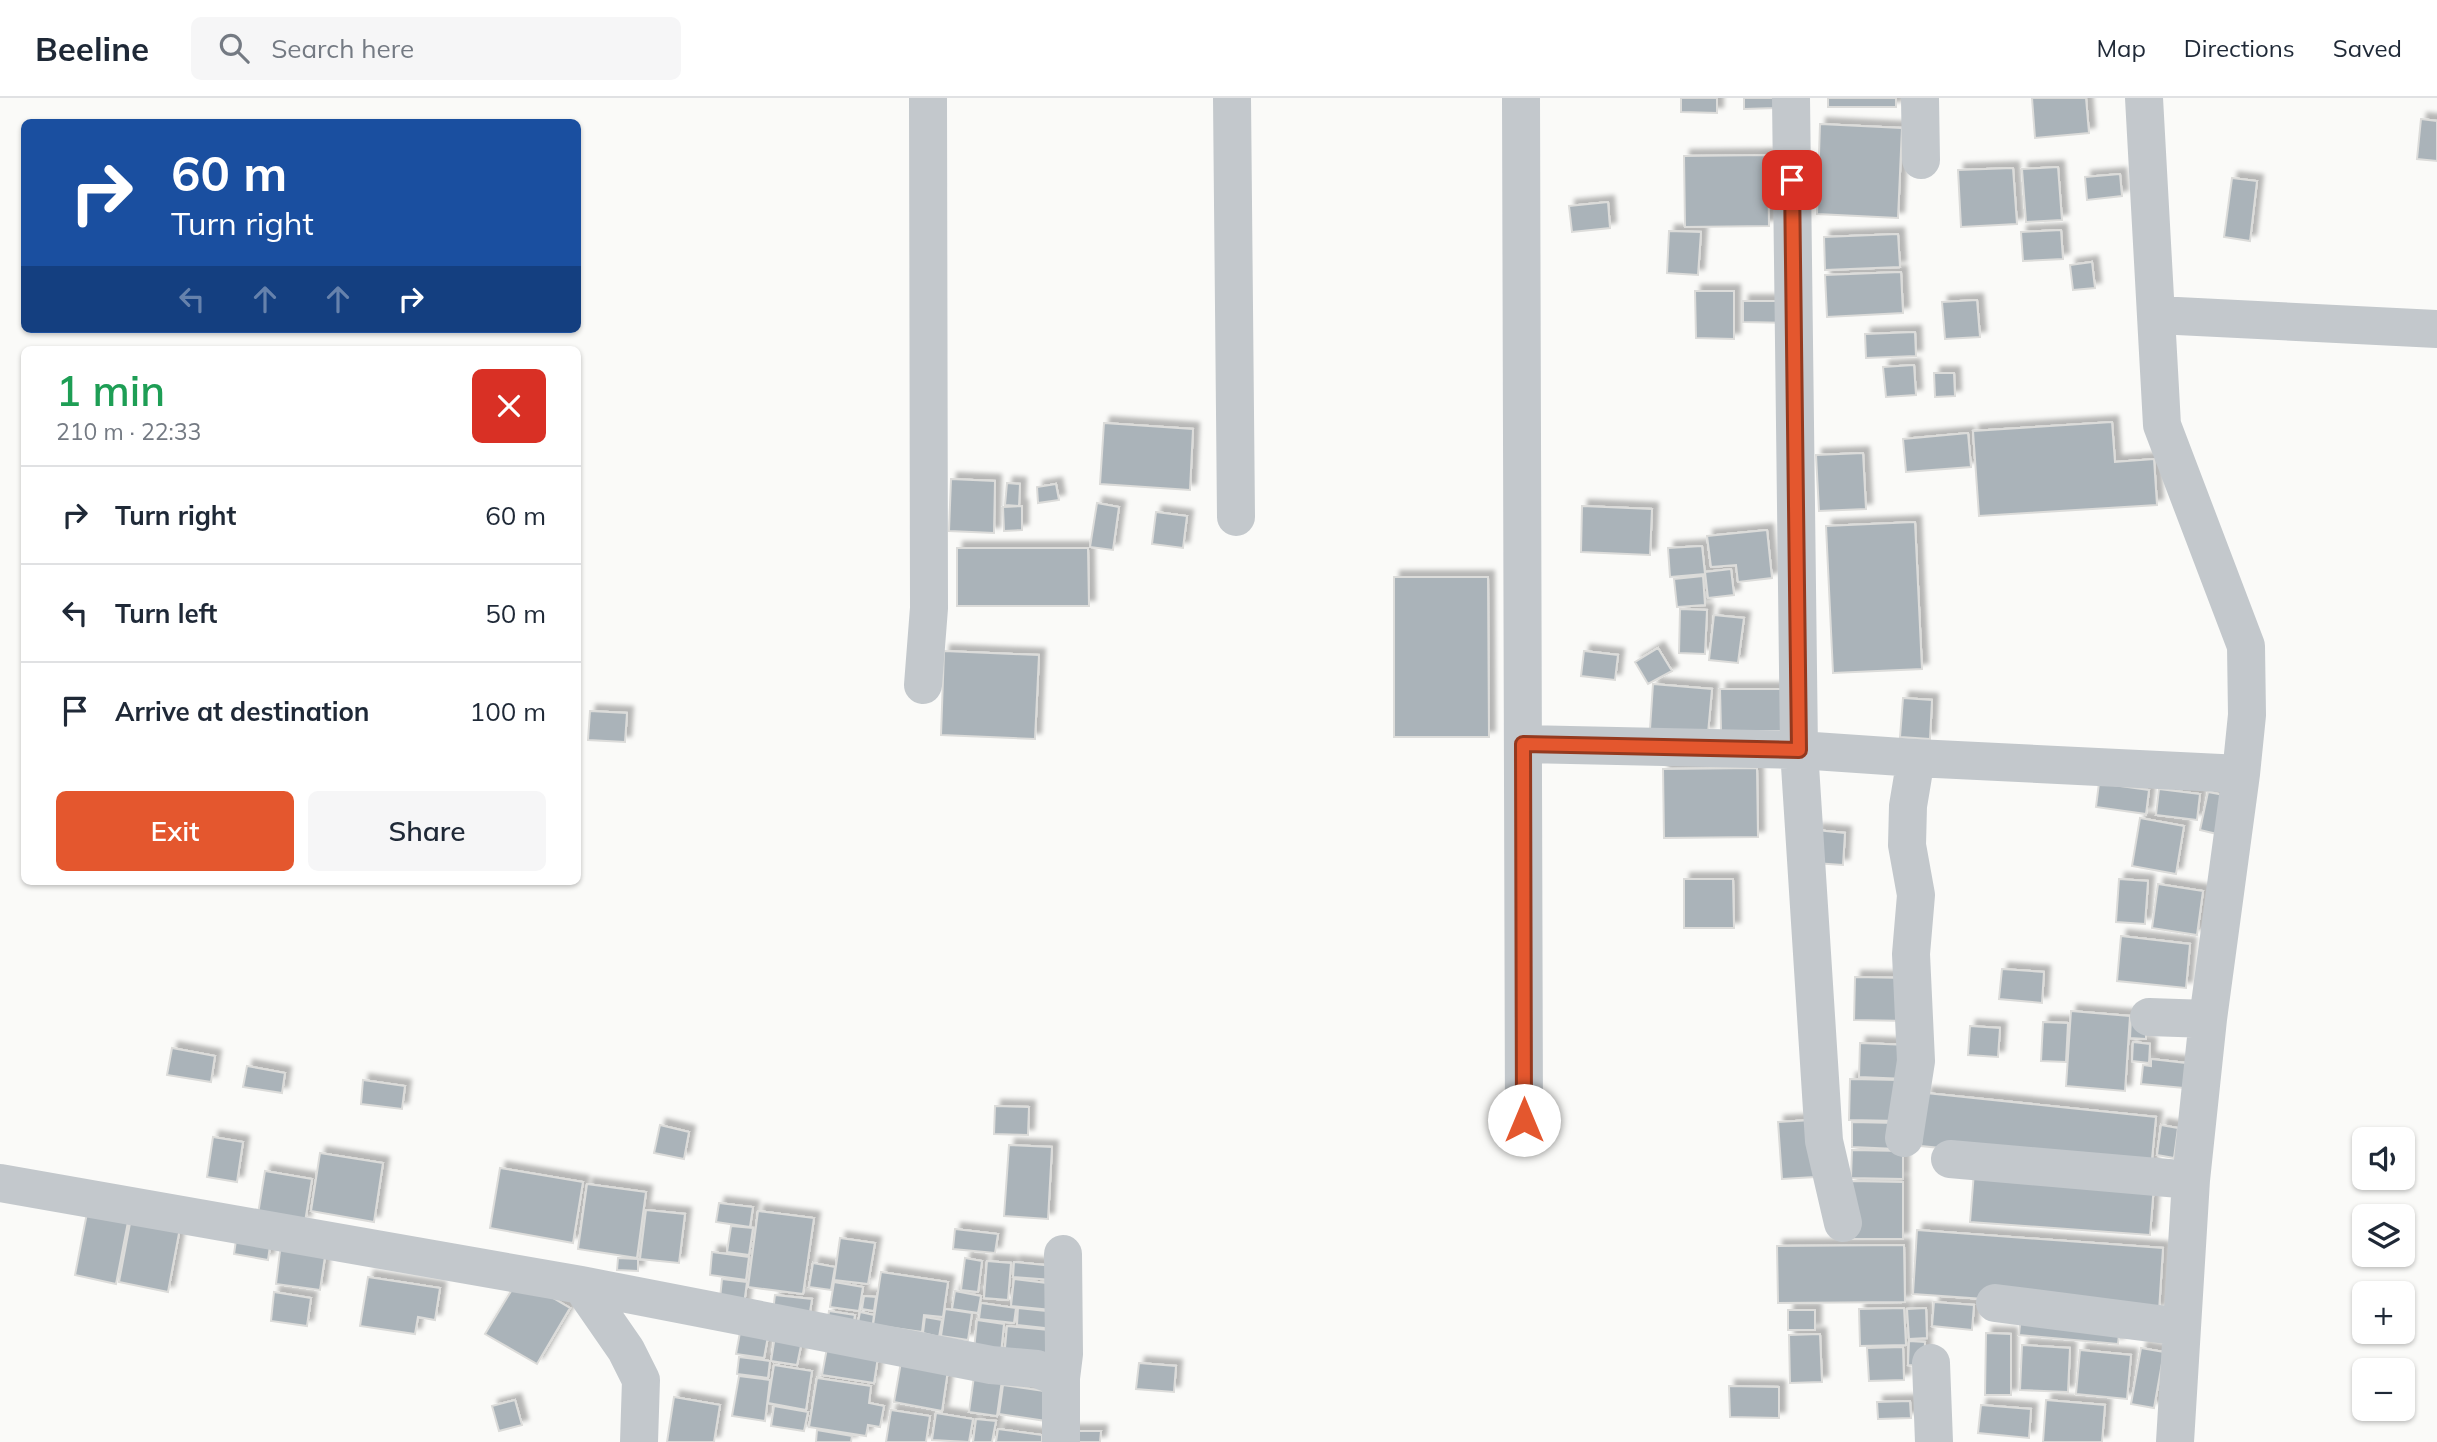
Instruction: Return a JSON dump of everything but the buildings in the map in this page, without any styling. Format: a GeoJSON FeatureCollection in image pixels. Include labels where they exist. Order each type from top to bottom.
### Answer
{"type":"FeatureCollection","features":[{"type":"Feature","properties":{"kind":"street"},"geometry":{"type":"LineString","coordinates":[[923,685],[929,608],[928,98]]}},
{"type":"Feature","properties":{"kind":"street"},"geometry":{"type":"LineString","coordinates":[[1232,98],[1236,517]]}},
{"type":"Feature","properties":{"kind":"street"},"geometry":{"type":"LineString","coordinates":[[1521,98],[1524,1120]]}},
{"type":"Feature","properties":{"kind":"street"},"geometry":{"type":"LineString","coordinates":[[1791,98],[1799,750],[1824,1141],[1843,1223]]}},
{"type":"Feature","properties":{"kind":"street"},"geometry":{"type":"LineString","coordinates":[[1920,98],[1921,160]]}},
{"type":"Feature","properties":{"kind":"street"},"geometry":{"type":"LineString","coordinates":[[2144,98],[2162,425],[2246,646],[2246,715],[2241,774],[2208,1019],[2191,1180],[2175,1442]]}},
{"type":"Feature","properties":{"kind":"street"},"geometry":{"type":"LineString","coordinates":[[2157,315],[2437,329]]}},
{"type":"Feature","properties":{"kind":"street"},"geometry":{"type":"LineString","coordinates":[[1523,744],[1799,750],[2241,774]]}},
{"type":"Feature","properties":{"kind":"street"},"geometry":{"type":"LineString","coordinates":[[1904,1138],[1916,1061],[1911,954],[1916,895],[1907,845],[1908,806],[1916,758]]}},
{"type":"Feature","properties":{"kind":"street"},"geometry":{"type":"LineString","coordinates":[[2149,1017],[2208,1019]]}},
{"type":"Feature","properties":{"kind":"street"},"geometry":{"type":"LineString","coordinates":[[1950,1159],[2191,1180]]}},
{"type":"Feature","properties":{"kind":"street"},"geometry":{"type":"LineString","coordinates":[[0,1183],[581,1285],[991,1365],[1037,1369],[1061,1378]]}},
{"type":"Feature","properties":{"kind":"street"},"geometry":{"type":"LineString","coordinates":[[1061,1442],[1063,1254]]}},
{"type":"Feature","properties":{"kind":"street"},"geometry":{"type":"LineString","coordinates":[[581,1285],[626,1350],[641,1380],[639,1442]]}},
{"type":"Feature","properties":{"kind":"street"},"geometry":{"type":"LineString","coordinates":[[1995,1303],[2182,1327]]}},
{"type":"Feature","properties":{"kind":"street"},"geometry":{"type":"LineString","coordinates":[[1931,1363],[1934,1442]]}},
{"type":"Feature","properties":{"kind":"route"},"geometry":{"type":"LineString","coordinates":[[1524,1120],[1523,744],[1799,750],[1792,180]]}}]}
